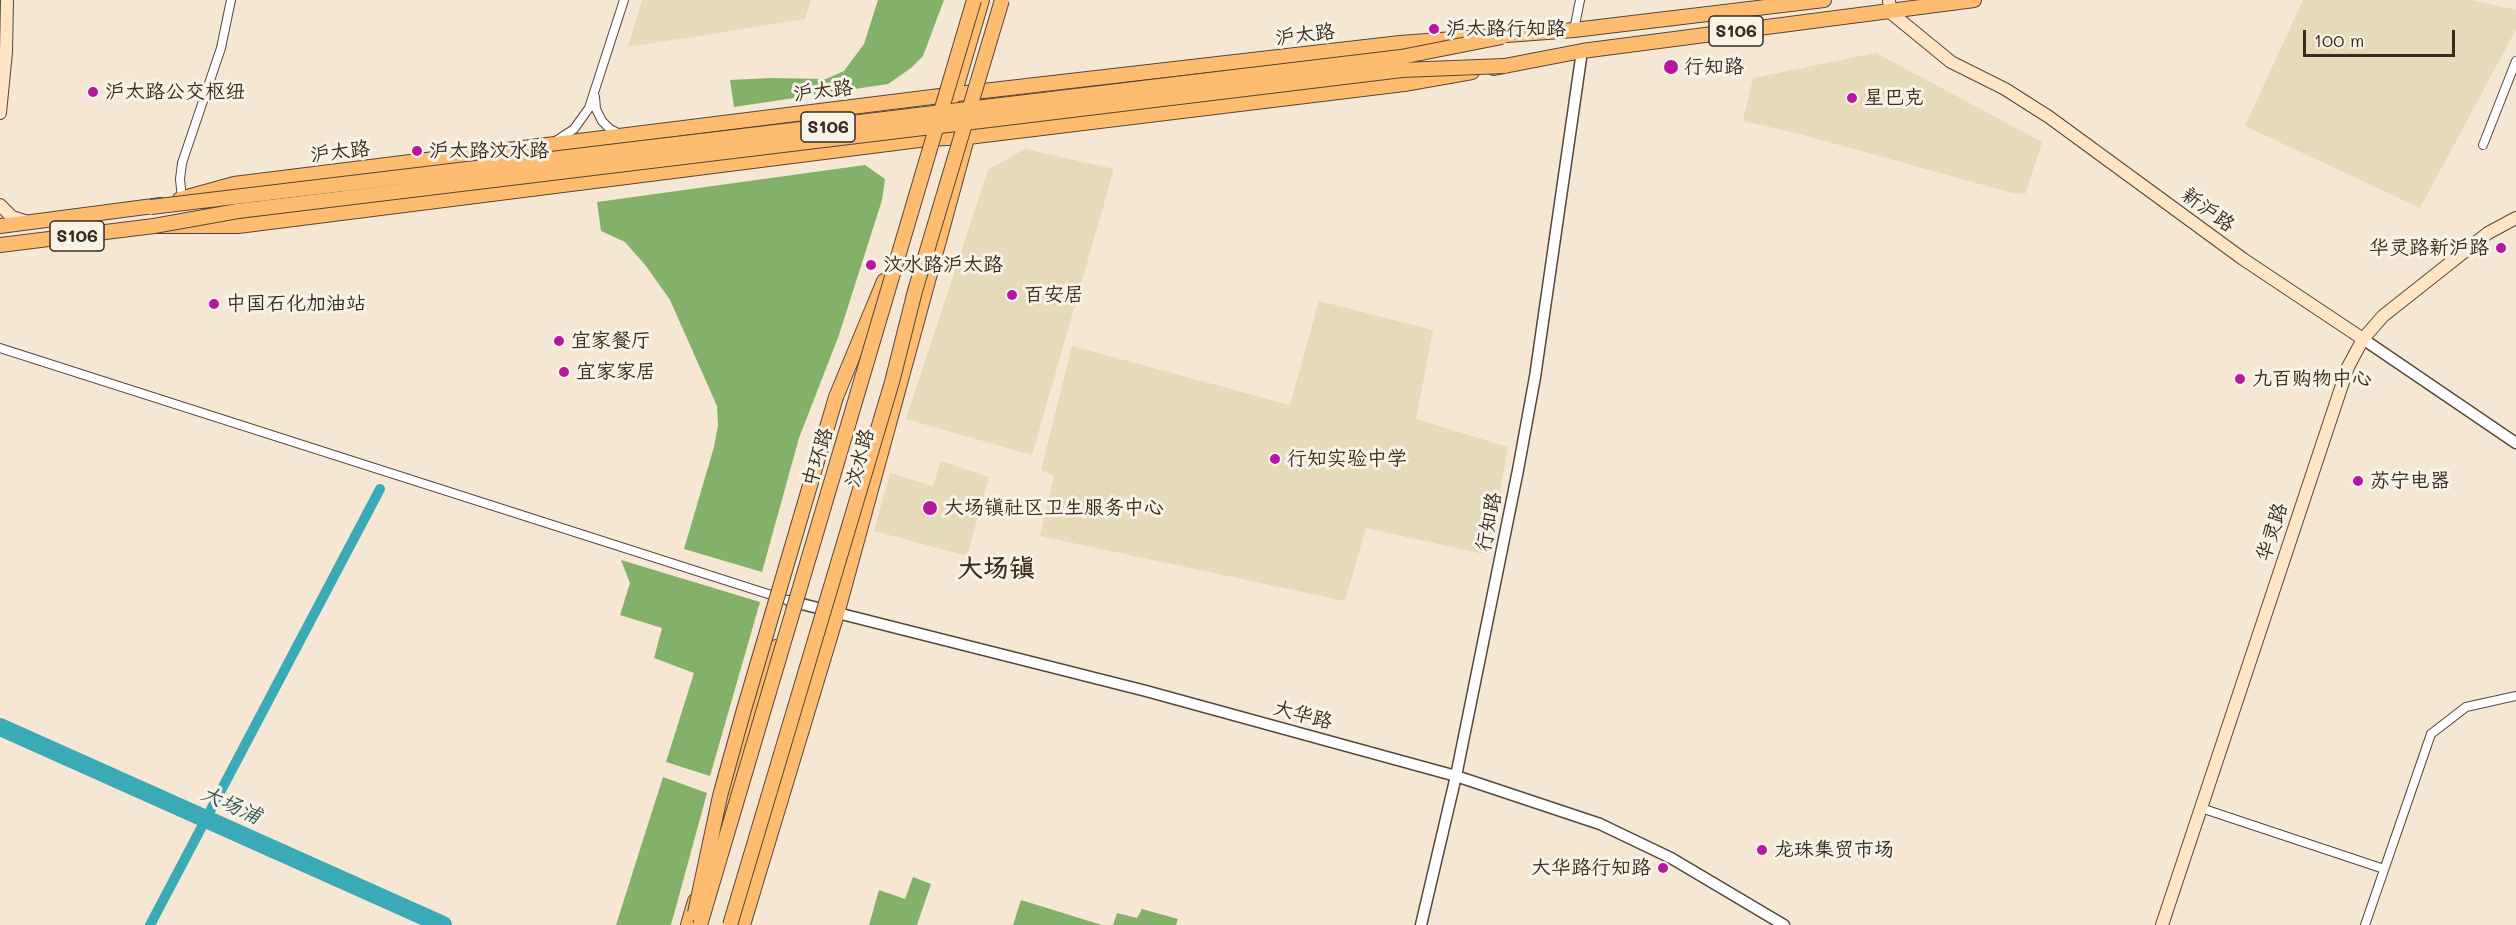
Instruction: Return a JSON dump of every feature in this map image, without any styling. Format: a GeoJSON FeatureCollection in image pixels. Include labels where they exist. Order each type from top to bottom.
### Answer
{"type":"FeatureCollection","features":[{"type":"Feature","properties":{"kind":"main road"},"geometry":{"type":"LineString","coordinates":[[0,113],[6,52],[7,0]]}},
{"type":"Feature","properties":{"kind":"main road","name":"汶水路"},"geometry":{"type":"LineString","coordinates":[[952,95],[969,0]]}},
{"type":"Feature","properties":{"kind":"main road","name":"中环路"},"geometry":{"type":"LineString","coordinates":[[700,925],[974,0]]}},
{"type":"Feature","properties":{"kind":"main road","name":"汶水路"},"geometry":{"type":"LineString","coordinates":[[952,95],[982,0]]}},
{"type":"Feature","properties":{"kind":"main road","name":"汶水路"},"geometry":{"type":"LineString","coordinates":[[690,925],[790,601],[927,139],[952,95],[991,0]]}},
{"type":"Feature","properties":{"kind":"main road"},"geometry":{"type":"LineString","coordinates":[[730,925],[1002,0]]}},
{"type":"Feature","properties":{"kind":"main road","name":"汶水路"},"geometry":{"type":"LineString","coordinates":[[743,925],[837,614],[980,93],[1008,0]]}},
{"type":"Feature","properties":{"kind":"main road","name":"沪太路"},"geometry":{"type":"LineString","coordinates":[[151,207],[234,184],[952,95],[1400,43],[1574,30],[1824,0]]}},
{"type":"Feature","properties":{"kind":"main road","name":"S106"},"geometry":{"type":"LineString","coordinates":[[154,226],[238,226],[927,139],[968,137],[1404,84],[1582,51],[1890,6],[1974,0]]}},
{"type":"Feature","properties":{"kind":"main road","name":"新沪路"},"geometry":{"type":"LineString","coordinates":[[1890,6],[1951,62],[2006,89],[2049,117],[2243,259],[2363,339]]}},
{"type":"Feature","properties":{"kind":"main road","name":"沪太路"},"geometry":{"type":"LineString","coordinates":[[0,226],[1389,58],[1502,37]]}},
{"type":"Feature","properties":{"kind":"main road","name":"S106"},"geometry":{"type":"LineString","coordinates":[[0,245],[154,226],[238,211],[1390,71],[1504,66]]}},
{"type":"Feature","properties":{"kind":"main road"},"geometry":{"type":"LineString","coordinates":[[0,205],[12,217],[29,222]]}},
{"type":"Feature","properties":{"kind":"main road","name":"华灵路"},"geometry":{"type":"LineString","coordinates":[[2162,925],[2348,367],[2363,339],[2392,308],[2488,233],[2516,218]]}},
{"type":"Feature","properties":{"kind":"main road"},"geometry":{"type":"LineString","coordinates":[[690,925],[728,765],[836,397],[885,281]]}},
{"type":"Feature","properties":{"kind":"street"},"geometry":{"type":"LineString","coordinates":[[182,199],[180,179],[182,163],[221,48],[231,0]]}},
{"type":"Feature","properties":{"kind":"street"},"geometry":{"type":"LineString","coordinates":[[624,0],[595,103],[600,117],[610,129],[624,136]]}},
{"type":"Feature","properties":{"kind":"street"},"geometry":{"type":"LineString","coordinates":[[1574,30],[1580,0]]}},
{"type":"Feature","properties":{"kind":"street","name":"行知路"},"geometry":{"type":"LineString","coordinates":[[1421,925],[1456,776],[1535,377],[1582,51]]}},
{"type":"Feature","properties":{"kind":"street"},"geometry":{"type":"LineString","coordinates":[[2483,145],[2516,62]]}},
{"type":"Feature","properties":{"kind":"street"},"geometry":{"type":"LineString","coordinates":[[548,145],[567,134],[580,122],[597,91]]}},
{"type":"Feature","properties":{"kind":"street","name":"新沪路"},"geometry":{"type":"LineString","coordinates":[[2363,339],[2516,443]]}},
{"type":"Feature","properties":{"kind":"street"},"geometry":{"type":"LineString","coordinates":[[0,348],[790,601]]}},
{"type":"Feature","properties":{"kind":"street","name":"大华路"},"geometry":{"type":"LineString","coordinates":[[790,601],[1146,691],[1456,776],[1600,824],[1671,858],[1784,925]]}},
{"type":"Feature","properties":{"kind":"street"},"geometry":{"type":"LineString","coordinates":[[2366,925],[2431,734],[2466,707],[2516,696]]}},
{"type":"Feature","properties":{"kind":"street"},"geometry":{"type":"LineString","coordinates":[[2200,808],[2384,869]]}},
{"type":"Feature","properties":{"kind":"shaded area"},"geometry":{"type":"Polygon","coordinates":[[[642,0],[811,0],[805,19],[628,47],[642,0]]]}},
{"type":"Feature","properties":{"kind":"shaded area"},"geometry":{"type":"Polygon","coordinates":[[[2303,0],[2472,0],[2516,10],[2516,29],[2420,208],[2245,126],[2303,0]]]}},
{"type":"Feature","properties":{"kind":"shaded area"},"geometry":{"type":"Polygon","coordinates":[[[1876,53],[2042,142],[2025,194],[2012,193],[1796,133],[1743,121],[1753,78],[1876,53]]]}},
{"type":"Feature","properties":{"kind":"shaded area","name":"百安居"},"geometry":{"type":"Polygon","coordinates":[[[1025,149],[1114,169],[1032,455],[906,419],[988,170],[1025,149]]]}},
{"type":"Feature","properties":{"kind":"shaded area","name":"行知实验中学"},"geometry":{"type":"Polygon","coordinates":[[[1319,301],[1433,330],[1416,419],[1508,447],[1488,555],[1366,528],[1345,601],[1040,536],[1054,476],[1041,470],[1072,346],[1290,405],[1319,301]]]}},
{"type":"Feature","properties":{"kind":"shaded area","name":"大场镇社区卫生服务中心"},"geometry":{"type":"Polygon","coordinates":[[[941,461],[989,477],[967,556],[874,531],[890,473],[933,486],[941,461]]]}},
{"type":"Feature","properties":{"kind":"green space"},"geometry":{"type":"Polygon","coordinates":[[[878,0],[944,0],[923,56],[911,68],[888,84],[734,107],[730,80],[826,79],[844,71],[864,44],[878,0]]]}},
{"type":"Feature","properties":{"kind":"green space"},"geometry":{"type":"Polygon","coordinates":[[[865,165],[885,179],[882,200],[839,335],[799,438],[762,572],[684,549],[714,447],[718,425],[717,406],[670,300],[646,266],[625,242],[601,231],[597,202],[865,165]]]}},
{"type":"Feature","properties":{"kind":"green space"},"geometry":{"type":"Polygon","coordinates":[[[621,560],[760,602],[710,776],[666,762],[694,673],[654,658],[662,628],[620,615],[630,583],[621,560]]]}},
{"type":"Feature","properties":{"kind":"green space"},"geometry":{"type":"Polygon","coordinates":[[[663,777],[707,793],[671,925],[616,925],[663,777]]]}},
{"type":"Feature","properties":{"kind":"green space"},"geometry":{"type":"Polygon","coordinates":[[[913,877],[931,884],[917,925],[869,925],[879,890],[905,899],[913,877]]]}},
{"type":"Feature","properties":{"kind":"green space"},"geometry":{"type":"Polygon","coordinates":[[[1021,900],[1102,925],[1013,925],[1021,900]]]}},
{"type":"Feature","properties":{"kind":"green space"},"geometry":{"type":"Polygon","coordinates":[[[1142,909],[1178,919],[1176,925],[1113,925],[1117,913],[1137,918],[1142,909]]]}},
{"type":"Feature","properties":{"kind":"waterway"},"geometry":{"type":"LineString","coordinates":[[150,925],[380,489]]}},
{"type":"Feature","properties":{"kind":"waterway","name":"大场浦"},"geometry":{"type":"LineString","coordinates":[[0,727],[443,925]]}},
{"type":"Feature","properties":{"kind":"place","name":"沪太路行知路"},"geometry":{"type":"Point","coordinates":[1434,29]}},
{"type":"Feature","properties":{"kind":"place","name":"行知路"},"geometry":{"type":"Point","coordinates":[1671,67]}},
{"type":"Feature","properties":{"kind":"place","name":"沪太路公交枢纽"},"geometry":{"type":"Point","coordinates":[93,92]}},
{"type":"Feature","properties":{"kind":"place","name":"星巴克"},"geometry":{"type":"Point","coordinates":[1852,98]}},
{"type":"Feature","properties":{"kind":"place","name":"沪太路汶水路"},"geometry":{"type":"Point","coordinates":[417,151]}},
{"type":"Feature","properties":{"kind":"place","name":"华灵路新沪路"},"geometry":{"type":"Point","coordinates":[2501,248]}},
{"type":"Feature","properties":{"kind":"place","name":"汶水路沪太路"},"geometry":{"type":"Point","coordinates":[871,265]}},
{"type":"Feature","properties":{"kind":"place","name":"百安居"},"geometry":{"type":"Point","coordinates":[1012,295]}},
{"type":"Feature","properties":{"kind":"place","name":"中国石化加油站"},"geometry":{"type":"Point","coordinates":[214,304]}},
{"type":"Feature","properties":{"kind":"place","name":"宜家餐厅"},"geometry":{"type":"Point","coordinates":[559,341]}},
{"type":"Feature","properties":{"kind":"place","name":"宜家家居"},"geometry":{"type":"Point","coordinates":[564,372]}},
{"type":"Feature","properties":{"kind":"place","name":"九百购物中心"},"geometry":{"type":"Point","coordinates":[2240,379]}},
{"type":"Feature","properties":{"kind":"place","name":"行知实验中学"},"geometry":{"type":"Point","coordinates":[1275,459]}},
{"type":"Feature","properties":{"kind":"place","name":"苏宁电器"},"geometry":{"type":"Point","coordinates":[2358,481]}},
{"type":"Feature","properties":{"kind":"place","name":"大场镇社区卫生服务中心"},"geometry":{"type":"Point","coordinates":[930,508]}},
{"type":"Feature","properties":{"kind":"place","name":"龙珠集贸市场"},"geometry":{"type":"Point","coordinates":[1762,850]}},
{"type":"Feature","properties":{"kind":"place","name":"大华路行知路"},"geometry":{"type":"Point","coordinates":[1663,868]}},
{"type":"Feature","properties":{"kind":"district","name":"大场镇"},"geometry":{"type":"Point","coordinates":[996,569]}}]}
